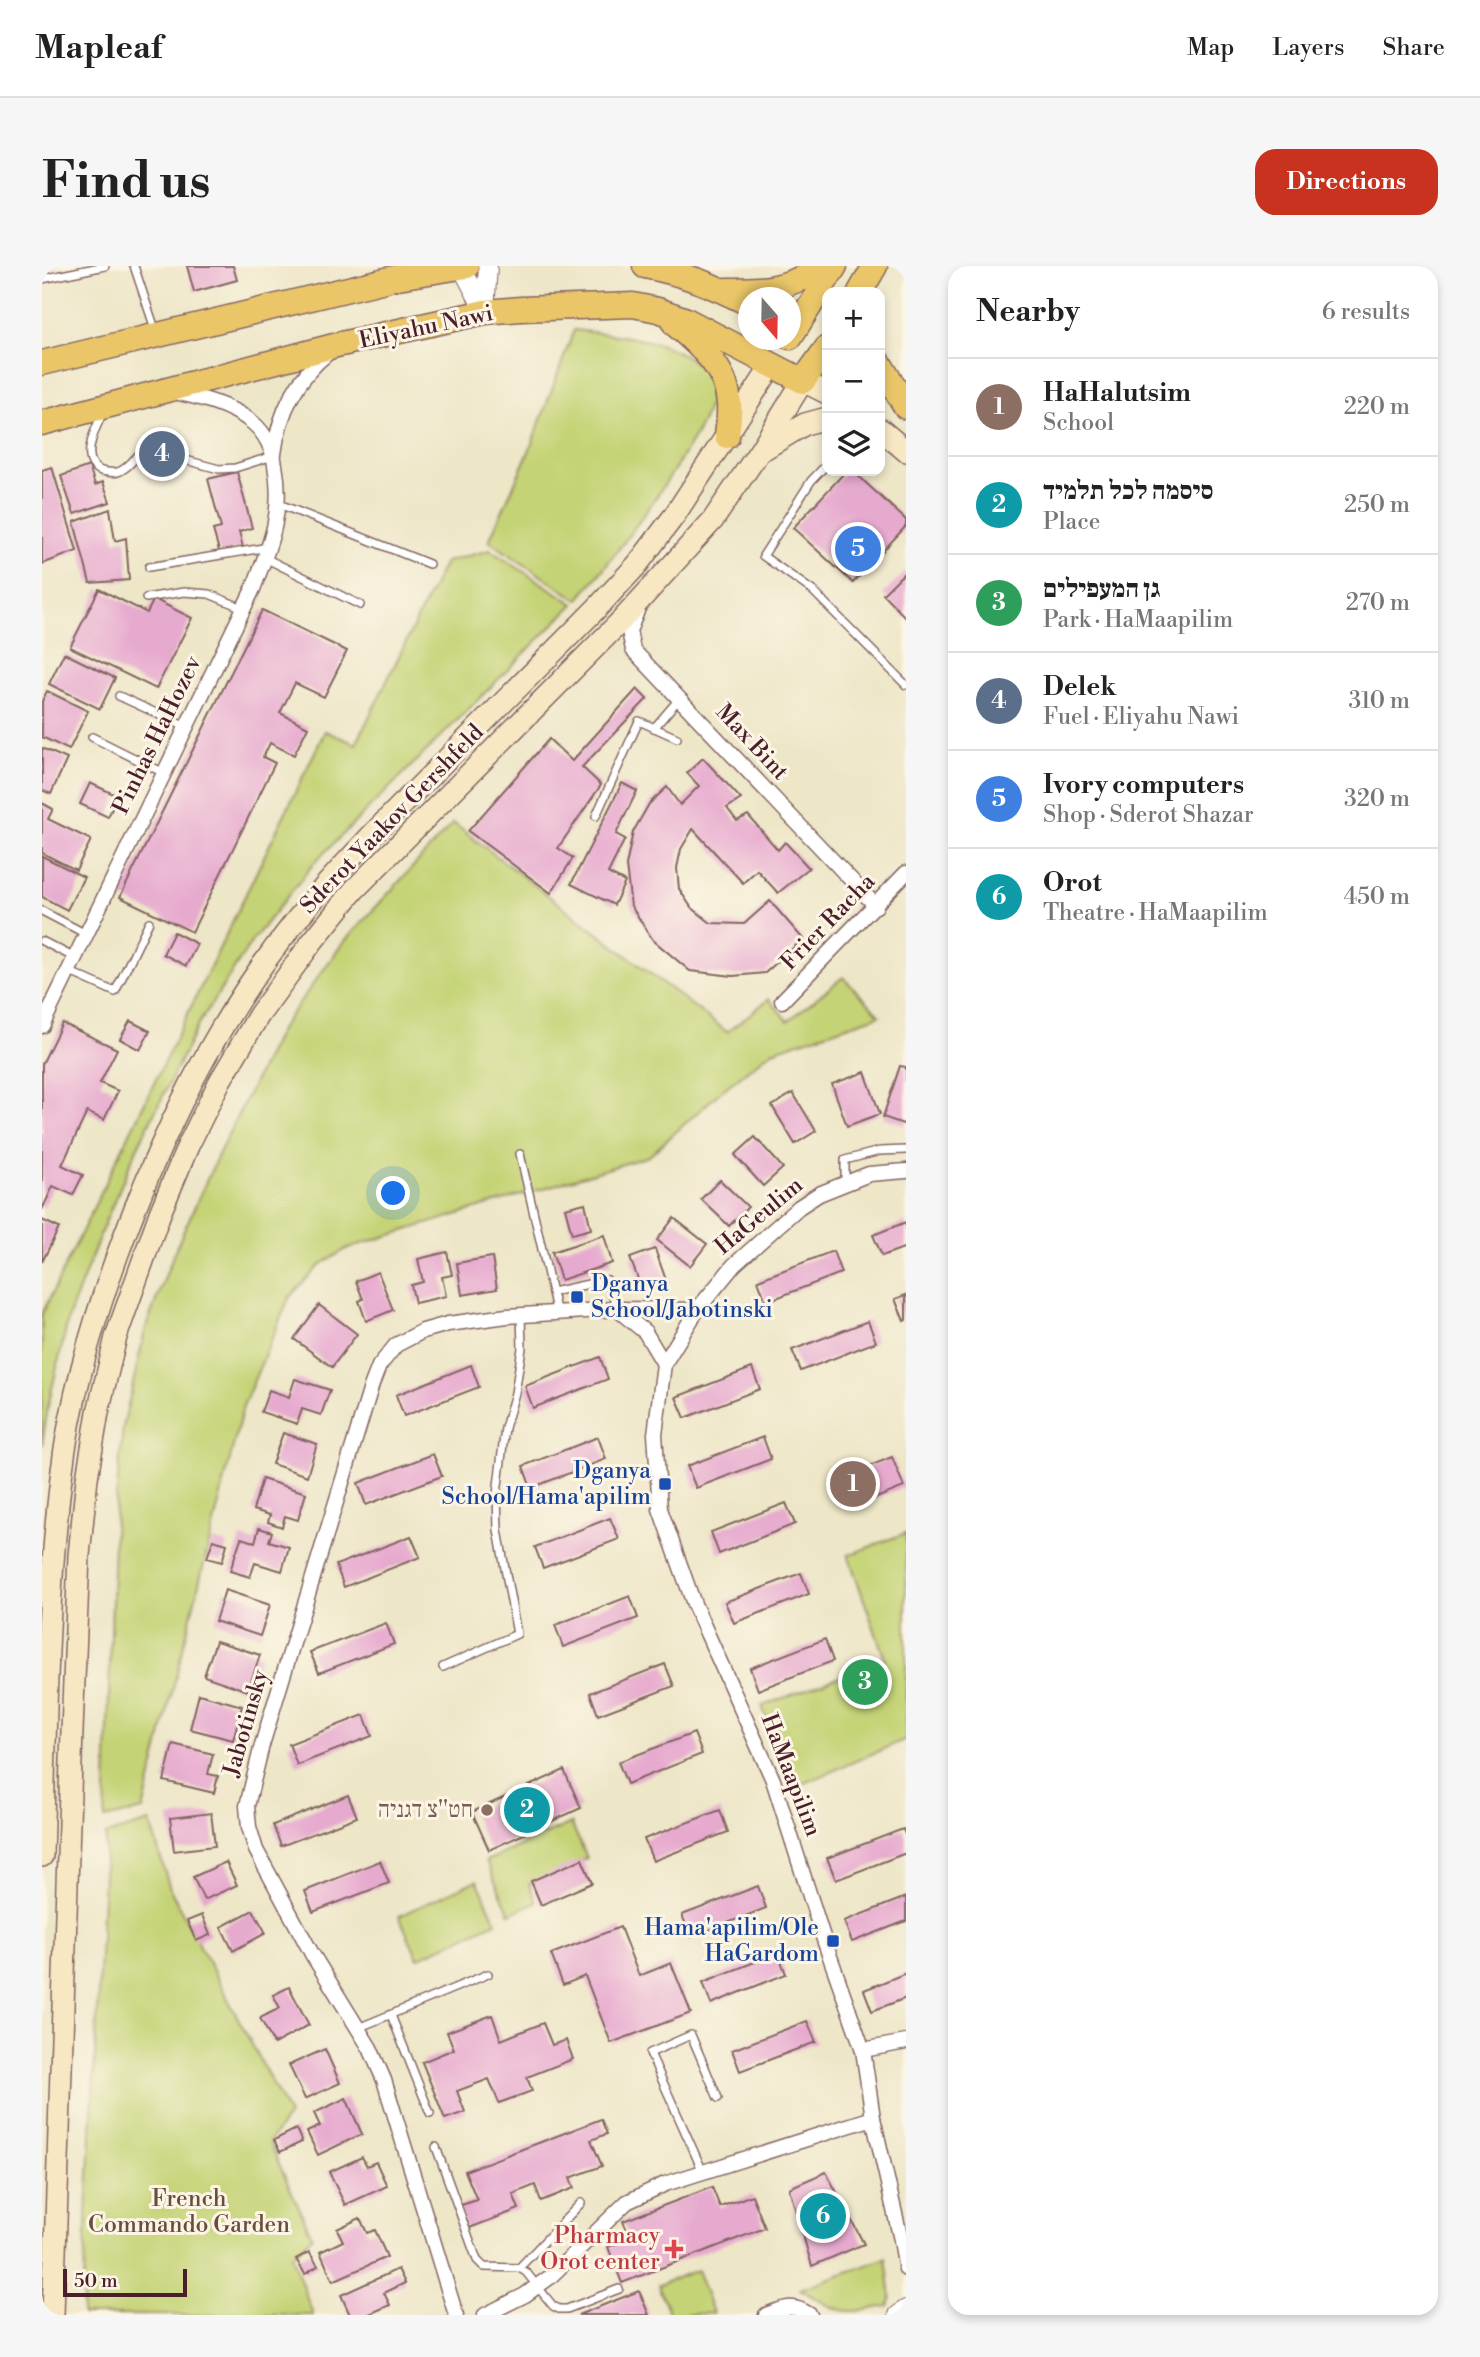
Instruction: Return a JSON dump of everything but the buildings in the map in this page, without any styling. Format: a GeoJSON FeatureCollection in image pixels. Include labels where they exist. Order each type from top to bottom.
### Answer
{"type":"FeatureCollection","features":[{"type":"Feature","properties":{"kind":"highway"},"geometry":{"type":"LineString","coordinates":[[42,363],[406,272],[467,266]]}},
{"type":"Feature","properties":{"kind":"highway"},"geometry":{"type":"LineString","coordinates":[[645,266],[673,271],[708,283],[738,298]]}},
{"type":"Feature","properties":{"kind":"highway"},"geometry":{"type":"LineString","coordinates":[[723,290],[763,290],[783,286],[803,279],[821,266]]}},
{"type":"Feature","properties":{"kind":"highway"},"geometry":{"type":"LineString","coordinates":[[801,319],[835,266]]}},
{"type":"Feature","properties":{"kind":"highway"},"geometry":{"type":"LineString","coordinates":[[863,287],[875,267]]}},
{"type":"Feature","properties":{"kind":"highway"},"geometry":{"type":"LineString","coordinates":[[869,287],[875,267]]}},
{"type":"Feature","properties":{"kind":"highway","name":"Eliyahu Nawi"},"geometry":{"type":"LineString","coordinates":[[42,423],[341,344],[485,312],[521,309],[633,305],[658,310],[684,319],[803,381]]}},
{"type":"Feature","properties":{"kind":"highway"},"geometry":{"type":"LineString","coordinates":[[658,310],[713,359],[729,402],[727,436]]}},
{"type":"Feature","properties":{"kind":"highway"},"geometry":{"type":"LineString","coordinates":[[801,338],[822,345]]}},
{"type":"Feature","properties":{"kind":"highway"},"geometry":{"type":"LineString","coordinates":[[774,364],[782,350]]}},
{"type":"Feature","properties":{"kind":"highway"},"geometry":{"type":"LineString","coordinates":[[803,381],[825,350]]}},
{"type":"Feature","properties":{"kind":"highway"},"geometry":{"type":"LineString","coordinates":[[885,372],[906,407]]}},
{"type":"Feature","properties":{"kind":"main road","name":"Sderot Yaakov Gershfeld"},"geometry":{"type":"LineString","coordinates":[[42,1856],[54,1553],[61,1475],[72,1408],[91,1329],[136,1204],[191,1080],[237,1001],[291,926],[334,873],[637,565],[674,516],[774,364]]}},
{"type":"Feature","properties":{"kind":"main road","name":"Sderot Yaakov Gershfeld"},"geometry":{"type":"LineString","coordinates":[[53,2315],[79,1555],[86,1478],[97,1412],[116,1337],[160,1213],[188,1146],[220,1081],[259,1015],[312,942],[354,890],[642,598],[713,520],[803,381]]}},
{"type":"Feature","properties":{"kind":"main road"},"geometry":{"type":"LineString","coordinates":[[803,381],[822,390]]}},
{"type":"Feature","properties":{"kind":"main road"},"geometry":{"type":"LineString","coordinates":[[885,391],[906,407]]}},
{"type":"Feature","properties":{"kind":"main road"},"geometry":{"type":"LineString","coordinates":[[759,452],[805,425],[822,420]]}},
{"type":"Feature","properties":{"kind":"main road"},"geometry":{"type":"LineString","coordinates":[[885,433],[906,451]]}},
{"type":"Feature","properties":{"kind":"street"},"geometry":{"type":"LineString","coordinates":[[461,266],[485,312]]}},
{"type":"Feature","properties":{"kind":"street"},"geometry":{"type":"LineString","coordinates":[[485,312],[488,266]]}},
{"type":"Feature","properties":{"kind":"street","name":"Pinhas HaHozev"},"geometry":{"type":"LineString","coordinates":[[42,1026],[46,1005],[86,934],[243,608],[267,552],[279,505],[274,456],[279,426],[289,400],[315,366],[341,344]]}},
{"type":"Feature","properties":{"kind":"street","name":"Pinhas HaHozev"},"geometry":{"type":"LineString","coordinates":[[166,390],[211,402],[241,415],[260,430],[274,456]]}},
{"type":"Feature","properties":{"kind":"street","name":"Max Bint"},"geometry":{"type":"LineString","coordinates":[[642,598],[629,631],[633,650],[876,906]]}},
{"type":"Feature","properties":{"kind":"street","name":"Frier Racha"},"geometry":{"type":"LineString","coordinates":[[782,1002],[906,873]]}},
{"type":"Feature","properties":{"kind":"street","name":"HaGeulim"},"geometry":{"type":"LineString","coordinates":[[697,1310],[734,1265],[799,1207],[845,1182],[869,1174],[906,1171]]}},
{"type":"Feature","properties":{"kind":"street"},"geometry":{"type":"LineString","coordinates":[[617,1309],[645,1332],[664,1364]]}},
{"type":"Feature","properties":{"kind":"street","name":"Jabotinsky"},"geometry":{"type":"LineString","coordinates":[[456,2315],[384,2080],[370,2048],[312,1954],[256,1850],[247,1806],[262,1745],[379,1366],[396,1345],[423,1331],[448,1324],[617,1309],[697,1310]]}},
{"type":"Feature","properties":{"kind":"street","name":"HaMaapilim"},"geometry":{"type":"LineString","coordinates":[[697,1310],[664,1364],[655,1434],[660,1509],[694,1604],[773,1780],[823,1937],[863,2050],[873,2118],[906,2269]]}},
{"type":"Feature","properties":{"kind":"street"},"geometry":{"type":"LineString","coordinates":[[863,2050],[906,2042]]}},
{"type":"Feature","properties":{"kind":"street"},"geometry":{"type":"LineString","coordinates":[[485,2315],[538,2286],[566,2263],[627,2202],[703,2172],[873,2118]]}},
{"type":"Feature","properties":{"kind":"street"},"geometry":{"type":"LineString","coordinates":[[766,2315],[789,2307],[800,2308],[810,2315]]}},
{"type":"Feature","properties":{"kind":"lane"},"geometry":{"type":"LineString","coordinates":[[42,279],[105,266]]}},
{"type":"Feature","properties":{"kind":"lane"},"geometry":{"type":"LineString","coordinates":[[134,266],[157,336]]}},
{"type":"Feature","properties":{"kind":"lane"},"geometry":{"type":"LineString","coordinates":[[104,407],[90,454],[94,466],[102,471],[117,472],[140,453],[148,450],[219,469],[234,468],[274,456]]}},
{"type":"Feature","properties":{"kind":"lane"},"geometry":{"type":"LineString","coordinates":[[822,469],[811,481],[763,556],[813,591],[906,685]]}},
{"type":"Feature","properties":{"kind":"lane"},"geometry":{"type":"LineString","coordinates":[[279,505],[429,564]]}},
{"type":"Feature","properties":{"kind":"lane"},"geometry":{"type":"LineString","coordinates":[[149,567],[267,552],[360,605]]}},
{"type":"Feature","properties":{"kind":"lane"},"geometry":{"type":"LineString","coordinates":[[146,598],[184,592],[209,594],[243,608]]}},
{"type":"Feature","properties":{"kind":"lane"},"geometry":{"type":"LineString","coordinates":[[119,696],[186,727]]}},
{"type":"Feature","properties":{"kind":"lane"},"geometry":{"type":"LineString","coordinates":[[654,728],[680,698]]}},
{"type":"Feature","properties":{"kind":"lane"},"geometry":{"type":"LineString","coordinates":[[596,816],[639,721],[677,738]]}},
{"type":"Feature","properties":{"kind":"lane"},"geometry":{"type":"LineString","coordinates":[[92,737],[164,773]]}},
{"type":"Feature","properties":{"kind":"lane"},"geometry":{"type":"LineString","coordinates":[[42,911],[86,934]]}},
{"type":"Feature","properties":{"kind":"lane"},"geometry":{"type":"LineString","coordinates":[[42,941],[71,964],[115,992],[149,922]]}},
{"type":"Feature","properties":{"kind":"lane"},"geometry":{"type":"LineString","coordinates":[[845,1182],[845,1160],[880,1151],[906,1150]]}},
{"type":"Feature","properties":{"kind":"lane"},"geometry":{"type":"LineString","coordinates":[[520,1154],[557,1314]]}},
{"type":"Feature","properties":{"kind":"lane"},"geometry":{"type":"LineString","coordinates":[[552,1292],[607,1280],[617,1309]]}},
{"type":"Feature","properties":{"kind":"lane"},"geometry":{"type":"LineString","coordinates":[[443,1667],[517,1634],[498,1530],[497,1494],[505,1429],[515,1393],[522,1348],[521,1316]]}},
{"type":"Feature","properties":{"kind":"lane"},"geometry":{"type":"LineString","coordinates":[[358,2028],[488,1974]]}},
{"type":"Feature","properties":{"kind":"lane"},"geometry":{"type":"LineString","coordinates":[[391,2015],[430,2113]]}},
{"type":"Feature","properties":{"kind":"lane"},"geometry":{"type":"LineString","coordinates":[[703,2172],[650,2053],[691,2035],[718,2098]]}},
{"type":"Feature","properties":{"kind":"lane"},"geometry":{"type":"LineString","coordinates":[[436,2147],[477,2260],[484,2267],[519,2268],[526,2272],[553,2306],[559,2309],[567,2309],[619,2289]]}},
{"type":"Feature","properties":{"kind":"lane"},"geometry":{"type":"LineString","coordinates":[[519,2268],[580,2203]]}},
{"type":"Feature","properties":{"kind":"green space"},"geometry":{"type":"Polygon","coordinates":[[[574,330],[647,341],[683,354],[696,364],[706,377],[710,397],[691,443],[666,483],[578,600],[489,541],[530,449],[574,330]]]}},
{"type":"Feature","properties":{"kind":"green space"},"geometry":{"type":"Polygon","coordinates":[[[490,550],[574,604],[315,862],[252,941],[198,1025],[137,1148],[69,1316],[48,1406],[42,1446],[42,1314],[325,731],[356,744],[445,562],[490,550]]]}},
{"type":"Feature","properties":{"kind":"green space"},"geometry":{"type":"Polygon","coordinates":[[[453,823],[727,1032],[769,999],[788,1021],[843,977],[880,1015],[772,1051],[719,1093],[649,1156],[348,1248],[320,1265],[289,1298],[243,1406],[143,1810],[105,1819],[115,1509],[123,1427],[146,1327],[176,1248],[219,1153],[281,1028],[343,943],[453,823]]]}},
{"type":"Feature","properties":{"kind":"green space"},"geometry":{"type":"Polygon","coordinates":[[[906,1533],[906,1739],[794,1788],[762,1706],[885,1659],[848,1555],[906,1533]]]}},
{"type":"Feature","properties":{"kind":"green space","name":"French Commando Garden"},"geometry":{"type":"Polygon","coordinates":[[[150,1822],[170,1889],[289,2115],[269,2142],[312,2236],[292,2256],[313,2315],[82,2315],[106,1835],[150,1822]]]}},
{"type":"Feature","properties":{"kind":"green space"},"geometry":{"type":"Polygon","coordinates":[[[571,1823],[587,1858],[529,1884],[536,1902],[510,1914],[486,1861],[571,1823]]]}},
{"type":"Feature","properties":{"kind":"green space"},"geometry":{"type":"Polygon","coordinates":[[[477,1880],[496,1922],[418,1958],[399,1916],[477,1880]]]}},
{"type":"Feature","properties":{"kind":"green space"},"geometry":{"type":"Polygon","coordinates":[[[886,2258],[891,2297],[888,2306],[860,2311],[841,2310],[800,2289],[886,2258]]]}},
{"type":"Feature","properties":{"kind":"green space"},"geometry":{"type":"Polygon","coordinates":[[[697,2270],[713,2313],[670,2315],[658,2285],[697,2270]]]}},
{"type":"Feature","properties":{"kind":"place","name":"Delek"},"geometry":{"type":"Point","coordinates":[162,454]}},
{"type":"Feature","properties":{"kind":"place","name":"Ivory computers"},"geometry":{"type":"Point","coordinates":[858,549]}},
{"type":"Feature","properties":{"kind":"place","name":"Dganya School/Jabotinski"},"geometry":{"type":"Point","coordinates":[577,1297]}},
{"type":"Feature","properties":{"kind":"place","name":"Dganya School/Hama'apilim"},"geometry":{"type":"Point","coordinates":[665,1484]}},
{"type":"Feature","properties":{"kind":"place","name":"HaHalutsim"},"geometry":{"type":"Point","coordinates":[853,1484]}},
{"type":"Feature","properties":{"kind":"place","name":"גן המעפילים"},"geometry":{"type":"Point","coordinates":[865,1682]}},
{"type":"Feature","properties":{"kind":"place","name":"חט''צ דגניה"},"geometry":{"type":"Point","coordinates":[487,1810]}},
{"type":"Feature","properties":{"kind":"place","name":"סיסמה לכל תלמיד"},"geometry":{"type":"Point","coordinates":[527,1810]}},
{"type":"Feature","properties":{"kind":"place","name":"Hama'apilim/Ole HaGardom"},"geometry":{"type":"Point","coordinates":[833,1941]}},
{"type":"Feature","properties":{"kind":"place","name":"Orot"},"geometry":{"type":"Point","coordinates":[823,2216]}},
{"type":"Feature","properties":{"kind":"place","name":"Pharmacy Orot center"},"geometry":{"type":"Point","coordinates":[674,2249]}}]}
